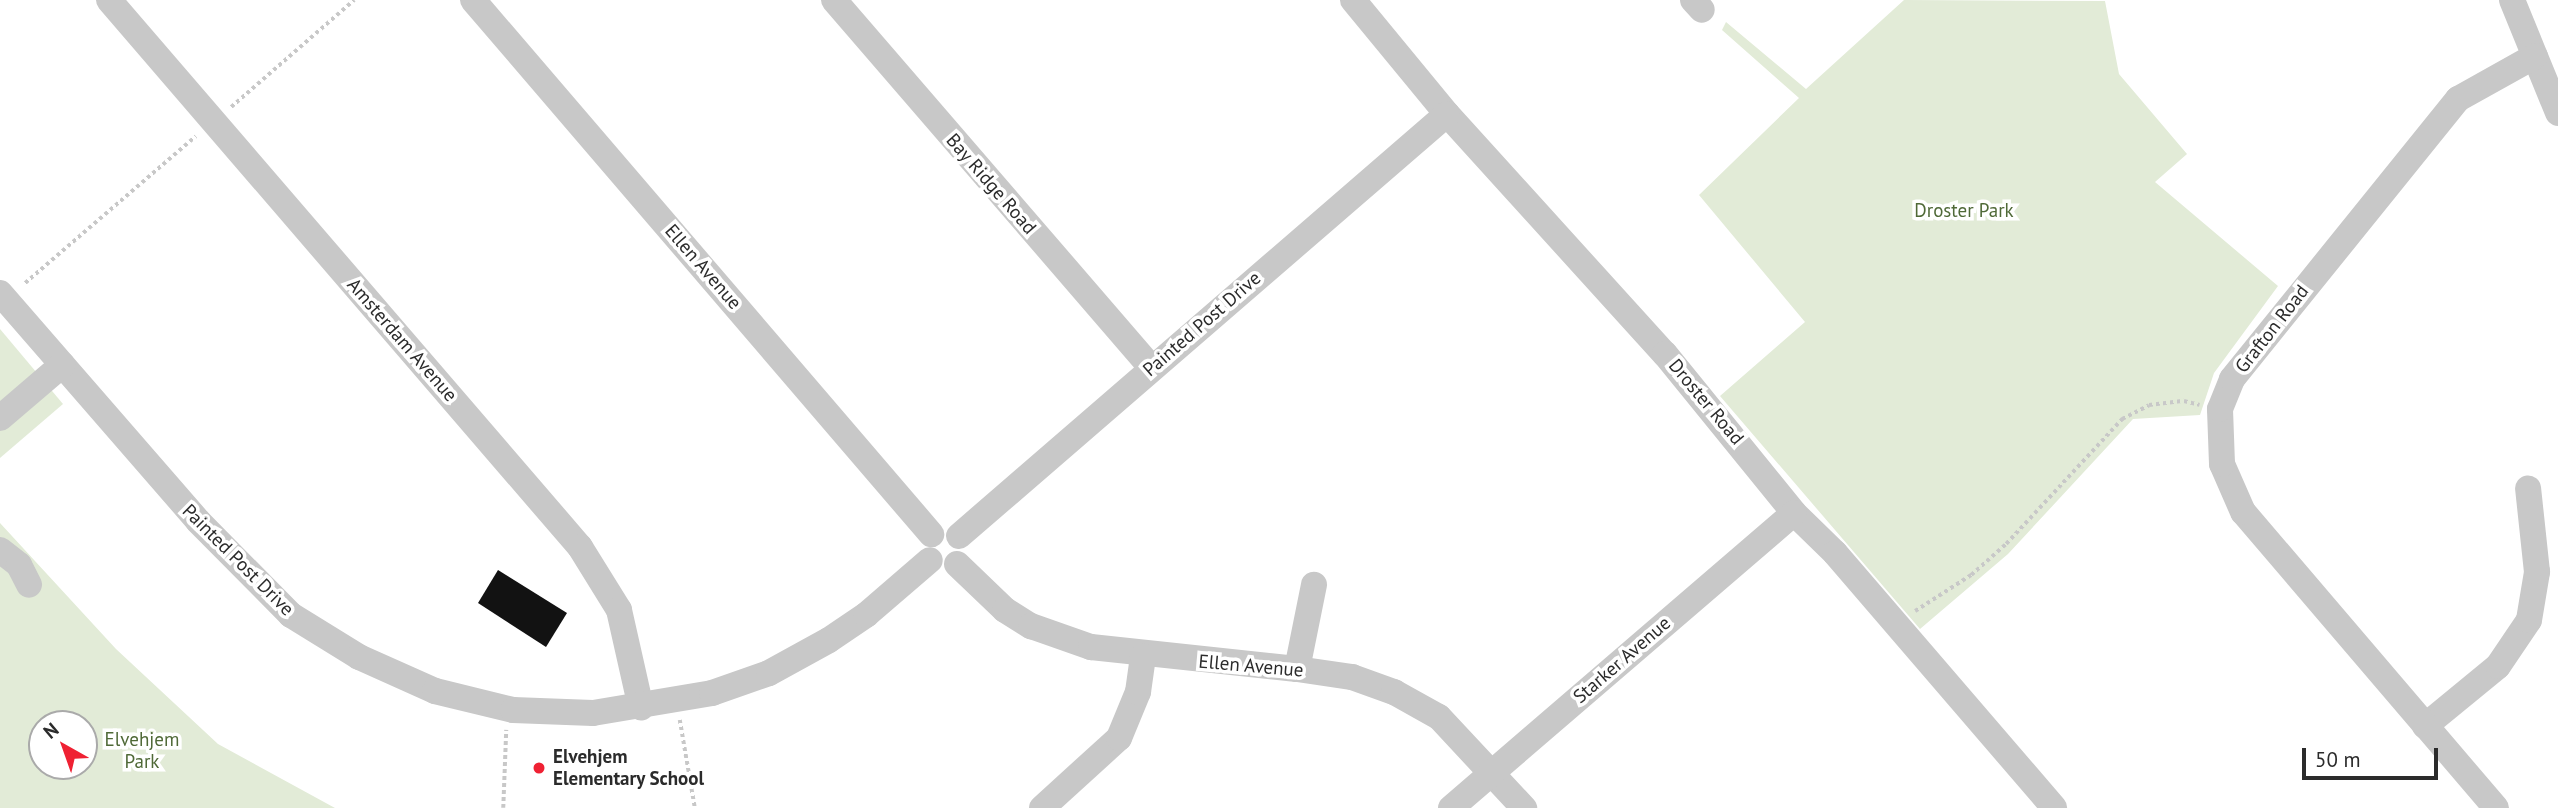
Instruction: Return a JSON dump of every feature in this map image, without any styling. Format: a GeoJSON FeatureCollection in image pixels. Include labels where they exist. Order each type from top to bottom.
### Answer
{"type":"FeatureCollection","features":[{"type":"Feature","properties":{"kind":"street","name":"Amsterdam Avenue"},"geometry":{"type":"LineString","coordinates":[[109,0],[580,547],[619,610],[641,708]]}},
{"type":"Feature","properties":{"kind":"street","name":"Ellen Avenue"},"geometry":{"type":"LineString","coordinates":[[473,0],[930,547]]}},
{"type":"Feature","properties":{"kind":"street","name":"Bay Ridge Road"},"geometry":{"type":"LineString","coordinates":[[834,0],[1151,367]]}},
{"type":"Feature","properties":{"kind":"street","name":"Droster Road"},"geometry":{"type":"LineString","coordinates":[[1353,0],[1447,114],[1665,354],[1794,513],[1895,623],[2054,808]]}},
{"type":"Feature","properties":{"kind":"street"},"geometry":{"type":"LineString","coordinates":[[2512,0],[2558,113]]}},
{"type":"Feature","properties":{"kind":"street","name":"Grafton Road"},"geometry":{"type":"LineString","coordinates":[[2496,808],[2244,512],[2221,464],[2220,409],[2232,379],[2458,99],[2535,56]]}},
{"type":"Feature","properties":{"kind":"street","name":"Painted Post Drive"},"geometry":{"type":"LineString","coordinates":[[959,536],[1151,367],[1447,114]]}},
{"type":"Feature","properties":{"kind":"street","name":"Painted Post Drive"},"geometry":{"type":"LineString","coordinates":[[0,293],[198,521],[291,615],[359,657],[435,691],[513,710],[593,713],[641,708],[677,700],[769,673],[817,646],[866,615],[930,547]]}},
{"type":"Feature","properties":{"kind":"street"},"geometry":{"type":"LineString","coordinates":[[0,418],[62,365]]}},
{"type":"Feature","properties":{"kind":"street"},"geometry":{"type":"LineString","coordinates":[[2425,726],[2498,666],[2529,620],[2537,572],[2528,488]]}},
{"type":"Feature","properties":{"kind":"street","name":"Starker Avenue"},"geometry":{"type":"LineString","coordinates":[[1451,808],[1794,513]]}},
{"type":"Feature","properties":{"kind":"street"},"geometry":{"type":"LineString","coordinates":[[948,529],[959,536],[963,547],[957,564],[939,566],[930,547],[948,529]]}},
{"type":"Feature","properties":{"kind":"street"},"geometry":{"type":"LineString","coordinates":[[0,550],[19,565],[29,585]]}},
{"type":"Feature","properties":{"kind":"street","name":"Ellen Avenue"},"geometry":{"type":"LineString","coordinates":[[957,564],[1005,610],[1031,625],[1091,647],[1143,656],[1297,669],[1352,677],[1419,704],[1439,717],[1524,808]]}},
{"type":"Feature","properties":{"kind":"street"},"geometry":{"type":"LineString","coordinates":[[1297,669],[1314,585]]}},
{"type":"Feature","properties":{"kind":"street"},"geometry":{"type":"LineString","coordinates":[[1042,808],[1119,738],[1135,703],[1143,656]]}},
{"type":"Feature","properties":{"kind":"path"},"geometry":{"type":"LineString","coordinates":[[231,107],[354,0]]}},
{"type":"Feature","properties":{"kind":"path"},"geometry":{"type":"LineString","coordinates":[[25,284],[197,136]]}},
{"type":"Feature","properties":{"kind":"path"},"geometry":{"type":"LineString","coordinates":[[1895,623],[1971,575],[2006,544],[2122,419],[2149,405],[2184,401],[2220,409]]}},
{"type":"Feature","properties":{"kind":"path"},"geometry":{"type":"LineString","coordinates":[[677,700],[695,808]]}},
{"type":"Feature","properties":{"kind":"path"},"geometry":{"type":"LineString","coordinates":[[503,808],[506,729],[518,729]]}},
{"type":"Feature","properties":{"kind":"green space","name":"Droster Park"},"geometry":{"type":"Polygon","coordinates":[[[1904,0],[2105,1],[2119,74],[2187,154],[2155,182],[2278,286],[2214,373],[2200,415],[2133,419],[2008,554],[1920,629],[1720,396],[1805,322],[1699,195],[1799,98],[1722,30],[1726,22],[1806,89],[1904,0]]]}},
{"type":"Feature","properties":{"kind":"green space"},"geometry":{"type":"Polygon","coordinates":[[[0,329],[63,404],[0,458],[0,329]]]}},
{"type":"Feature","properties":{"kind":"green space","name":"Elvehjem Park"},"geometry":{"type":"Polygon","coordinates":[[[0,523],[116,649],[218,744],[335,808],[0,808],[0,523]]]}},
{"type":"Feature","properties":{"kind":"building"},"geometry":{"type":"Polygon","coordinates":[[[498,570],[567,613],[546,647],[478,603],[498,570]]]}},
{"type":"Feature","properties":{"kind":"place","name":"Elvehjem Elementary School"},"geometry":{"type":"Point","coordinates":[539,768]}}]}
